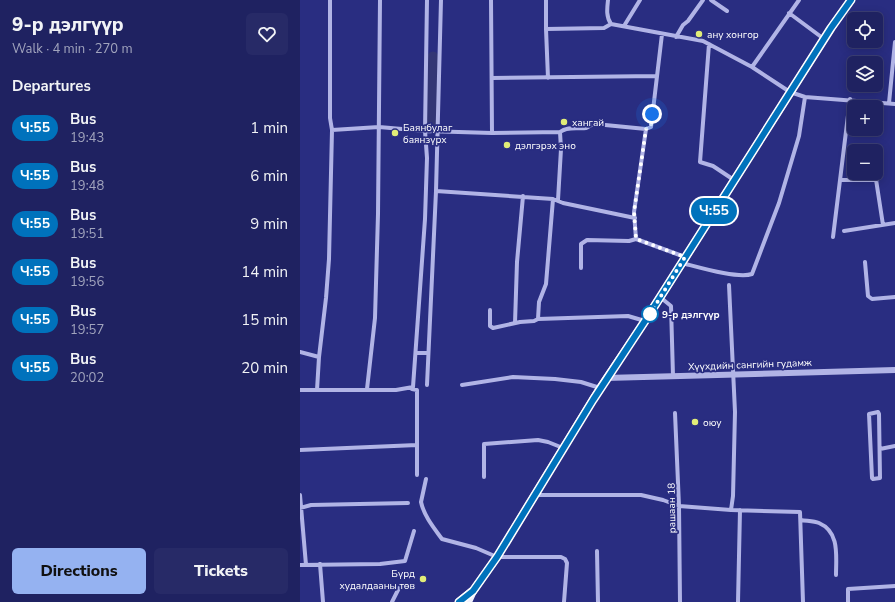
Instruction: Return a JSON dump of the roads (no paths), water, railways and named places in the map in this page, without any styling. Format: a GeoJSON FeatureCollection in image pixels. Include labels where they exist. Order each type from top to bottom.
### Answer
{"type":"FeatureCollection","features":[{"type":"Feature","properties":{"kind":"main road"},"geometry":{"type":"LineString","coordinates":[[468,602],[473,591],[497,557],[606,378],[645,321],[824,39],[851,0]]}},
{"type":"Feature","properties":{"kind":"main road"},"geometry":{"type":"LineString","coordinates":[[458,602],[473,591]]}},
{"type":"Feature","properties":{"kind":"street"},"geometry":{"type":"LineString","coordinates":[[317,390],[319,357],[325,316],[329,258],[332,130],[330,118],[330,0]]}},
{"type":"Feature","properties":{"kind":"street"},"geometry":{"type":"LineString","coordinates":[[367,389],[375,318],[380,0]]}},
{"type":"Feature","properties":{"kind":"street"},"geometry":{"type":"LineString","coordinates":[[411,388],[414,384],[425,219],[427,158],[425,131],[427,0]]}},
{"type":"Feature","properties":{"kind":"street"},"geometry":{"type":"LineString","coordinates":[[427,385],[436,191],[441,0]]}},
{"type":"Feature","properties":{"kind":"street"},"geometry":{"type":"LineString","coordinates":[[491,0],[492,132]]}},
{"type":"Feature","properties":{"kind":"street"},"geometry":{"type":"LineString","coordinates":[[546,0],[548,78]]}},
{"type":"Feature","properties":{"kind":"street"},"geometry":{"type":"LineString","coordinates":[[608,0],[607,15],[611,24]]}},
{"type":"Feature","properties":{"kind":"street"},"geometry":{"type":"LineString","coordinates":[[624,26],[640,0]]}},
{"type":"Feature","properties":{"kind":"street"},"geometry":{"type":"LineString","coordinates":[[676,37],[683,25],[688,21],[703,0]]}},
{"type":"Feature","properties":{"kind":"street"},"geometry":{"type":"LineString","coordinates":[[711,0],[727,11]]}},
{"type":"Feature","properties":{"kind":"street"},"geometry":{"type":"LineString","coordinates":[[752,67],[798,0]]}},
{"type":"Feature","properties":{"kind":"street"},"geometry":{"type":"LineString","coordinates":[[789,13],[824,39]]}},
{"type":"Feature","properties":{"kind":"street"},"geometry":{"type":"LineString","coordinates":[[546,29],[604,28],[611,24],[703,41],[752,67],[790,92],[805,96],[850,100]]}},
{"type":"Feature","properties":{"kind":"street"},"geometry":{"type":"LineString","coordinates":[[332,130],[379,127],[425,131],[560,132],[566,129],[587,128],[591,124],[646,129],[651,126],[662,34]]}},
{"type":"Feature","properties":{"kind":"street"},"geometry":{"type":"LineString","coordinates":[[889,103],[895,42]]}},
{"type":"Feature","properties":{"kind":"street"},"geometry":{"type":"LineString","coordinates":[[709,44],[700,162],[713,166],[734,180]]}},
{"type":"Feature","properties":{"kind":"street"},"geometry":{"type":"LineString","coordinates":[[492,78],[657,76]]}},
{"type":"Feature","properties":{"kind":"street"},"geometry":{"type":"LineString","coordinates":[[581,268],[581,244],[587,240],[629,241],[636,239],[683,260],[730,274],[748,276],[752,274],[779,203],[798,136],[805,96]]}},
{"type":"Feature","properties":{"kind":"street"},"geometry":{"type":"LineString","coordinates":[[883,103],[895,104]]}},
{"type":"Feature","properties":{"kind":"street"},"geometry":{"type":"LineString","coordinates":[[833,237],[847,124]]}},
{"type":"Feature","properties":{"kind":"street"},"geometry":{"type":"LineString","coordinates":[[636,239],[634,212],[646,129]]}},
{"type":"Feature","properties":{"kind":"street"},"geometry":{"type":"LineString","coordinates":[[538,319],[540,302],[546,284],[556,200],[561,149],[560,132]]}},
{"type":"Feature","properties":{"kind":"street"},"geometry":{"type":"LineString","coordinates":[[840,180],[847,180]]}},
{"type":"Feature","properties":{"kind":"street"},"geometry":{"type":"LineString","coordinates":[[876,180],[883,225]]}},
{"type":"Feature","properties":{"kind":"street"},"geometry":{"type":"LineString","coordinates":[[436,191],[523,196],[556,200],[563,203],[634,218]]}},
{"type":"Feature","properties":{"kind":"street"},"geometry":{"type":"LineString","coordinates":[[515,323],[517,262],[523,196]]}},
{"type":"Feature","properties":{"kind":"street"},"geometry":{"type":"LineString","coordinates":[[844,231],[895,223]]}},
{"type":"Feature","properties":{"kind":"street"},"geometry":{"type":"LineString","coordinates":[[865,262],[868,296],[872,299],[895,297]]}},
{"type":"Feature","properties":{"kind":"street"},"geometry":{"type":"LineString","coordinates":[[729,285],[734,374],[735,452],[734,496],[731,510]]}},
{"type":"Feature","properties":{"kind":"street"},"geometry":{"type":"LineString","coordinates":[[660,297],[671,306],[673,376]]}},
{"type":"Feature","properties":{"kind":"street"},"geometry":{"type":"LineString","coordinates":[[490,310],[491,328],[538,319],[628,316],[645,321]]}},
{"type":"Feature","properties":{"kind":"street"},"geometry":{"type":"LineString","coordinates":[[300,352],[319,357]]}},
{"type":"Feature","properties":{"kind":"street"},"geometry":{"type":"LineString","coordinates":[[416,353],[428,352]]}},
{"type":"Feature","properties":{"kind":"street","name":"Хүүхдийн сангийн гудамж"},"geometry":{"type":"LineString","coordinates":[[606,378],[895,370]]}},
{"type":"Feature","properties":{"kind":"street"},"geometry":{"type":"LineString","coordinates":[[462,385],[513,377],[581,382],[600,388]]}},
{"type":"Feature","properties":{"kind":"street"},"geometry":{"type":"LineString","coordinates":[[300,390],[411,388],[416,390],[417,475]]}},
{"type":"Feature","properties":{"kind":"street"},"geometry":{"type":"LineString","coordinates":[[878,412],[879,414],[880,449],[880,478],[873,479],[869,414],[871,413],[878,412]]}},
{"type":"Feature","properties":{"kind":"street","name":"рашаан 18"},"geometry":{"type":"LineString","coordinates":[[675,413],[679,506],[680,602]]}},
{"type":"Feature","properties":{"kind":"street"},"geometry":{"type":"LineString","coordinates":[[484,477],[484,444],[538,440],[563,448]]}},
{"type":"Feature","properties":{"kind":"street"},"geometry":{"type":"LineString","coordinates":[[300,450],[416,445]]}},
{"type":"Feature","properties":{"kind":"street"},"geometry":{"type":"LineString","coordinates":[[880,449],[895,446]]}},
{"type":"Feature","properties":{"kind":"street"},"geometry":{"type":"LineString","coordinates":[[426,479],[421,502],[422,506],[427,517],[442,539],[476,548],[497,557],[561,557],[565,559],[567,563],[564,602]]}},
{"type":"Feature","properties":{"kind":"street"},"geometry":{"type":"LineString","coordinates":[[300,494],[306,565]]}},
{"type":"Feature","properties":{"kind":"street"},"geometry":{"type":"LineString","coordinates":[[536,494],[641,495],[663,500],[679,506],[731,510],[800,512],[803,602]]}},
{"type":"Feature","properties":{"kind":"street"},"geometry":{"type":"LineString","coordinates":[[301,508],[311,505],[408,503]]}},
{"type":"Feature","properties":{"kind":"street"},"geometry":{"type":"LineString","coordinates":[[738,602],[740,510]]}},
{"type":"Feature","properties":{"kind":"street"},"geometry":{"type":"LineString","coordinates":[[801,520],[819,523],[829,530],[836,541],[836,575]]}},
{"type":"Feature","properties":{"kind":"street"},"geometry":{"type":"LineString","coordinates":[[300,565],[380,564],[405,561],[414,531]]}},
{"type":"Feature","properties":{"kind":"street"},"geometry":{"type":"LineString","coordinates":[[597,551],[598,602]]}},
{"type":"Feature","properties":{"kind":"street"},"geometry":{"type":"LineString","coordinates":[[320,564],[323,602]]}},
{"type":"Feature","properties":{"kind":"street"},"geometry":{"type":"LineString","coordinates":[[848,602],[848,589],[895,586]]}},
{"type":"Feature","properties":{"kind":"street"},"geometry":{"type":"LineString","coordinates":[[392,602],[399,588]]}},
{"type":"Feature","properties":{"kind":"waterway"},"geometry":{"type":"LineString","coordinates":[[431,126],[433,57]]}},
{"type":"Feature","properties":{"kind":"place","name":"ану хонгор"},"geometry":{"type":"Point","coordinates":[699,34]}},
{"type":"Feature","properties":{"kind":"place","name":"хангай"},"geometry":{"type":"Point","coordinates":[564,122]}},
{"type":"Feature","properties":{"kind":"place","name":"Баянбулаг баянзүрх"},"geometry":{"type":"Point","coordinates":[395,133]}},
{"type":"Feature","properties":{"kind":"place","name":"дэлгэрэх эно"},"geometry":{"type":"Point","coordinates":[507,145]}},
{"type":"Feature","properties":{"kind":"place","name":"9-р дэлгүүр"},"geometry":{"type":"Point","coordinates":[650,314]}},
{"type":"Feature","properties":{"kind":"place","name":"оюу"},"geometry":{"type":"Point","coordinates":[695,422]}},
{"type":"Feature","properties":{"kind":"place","name":"Бүрд худалдааны төв"},"geometry":{"type":"Point","coordinates":[423,579]}}]}
